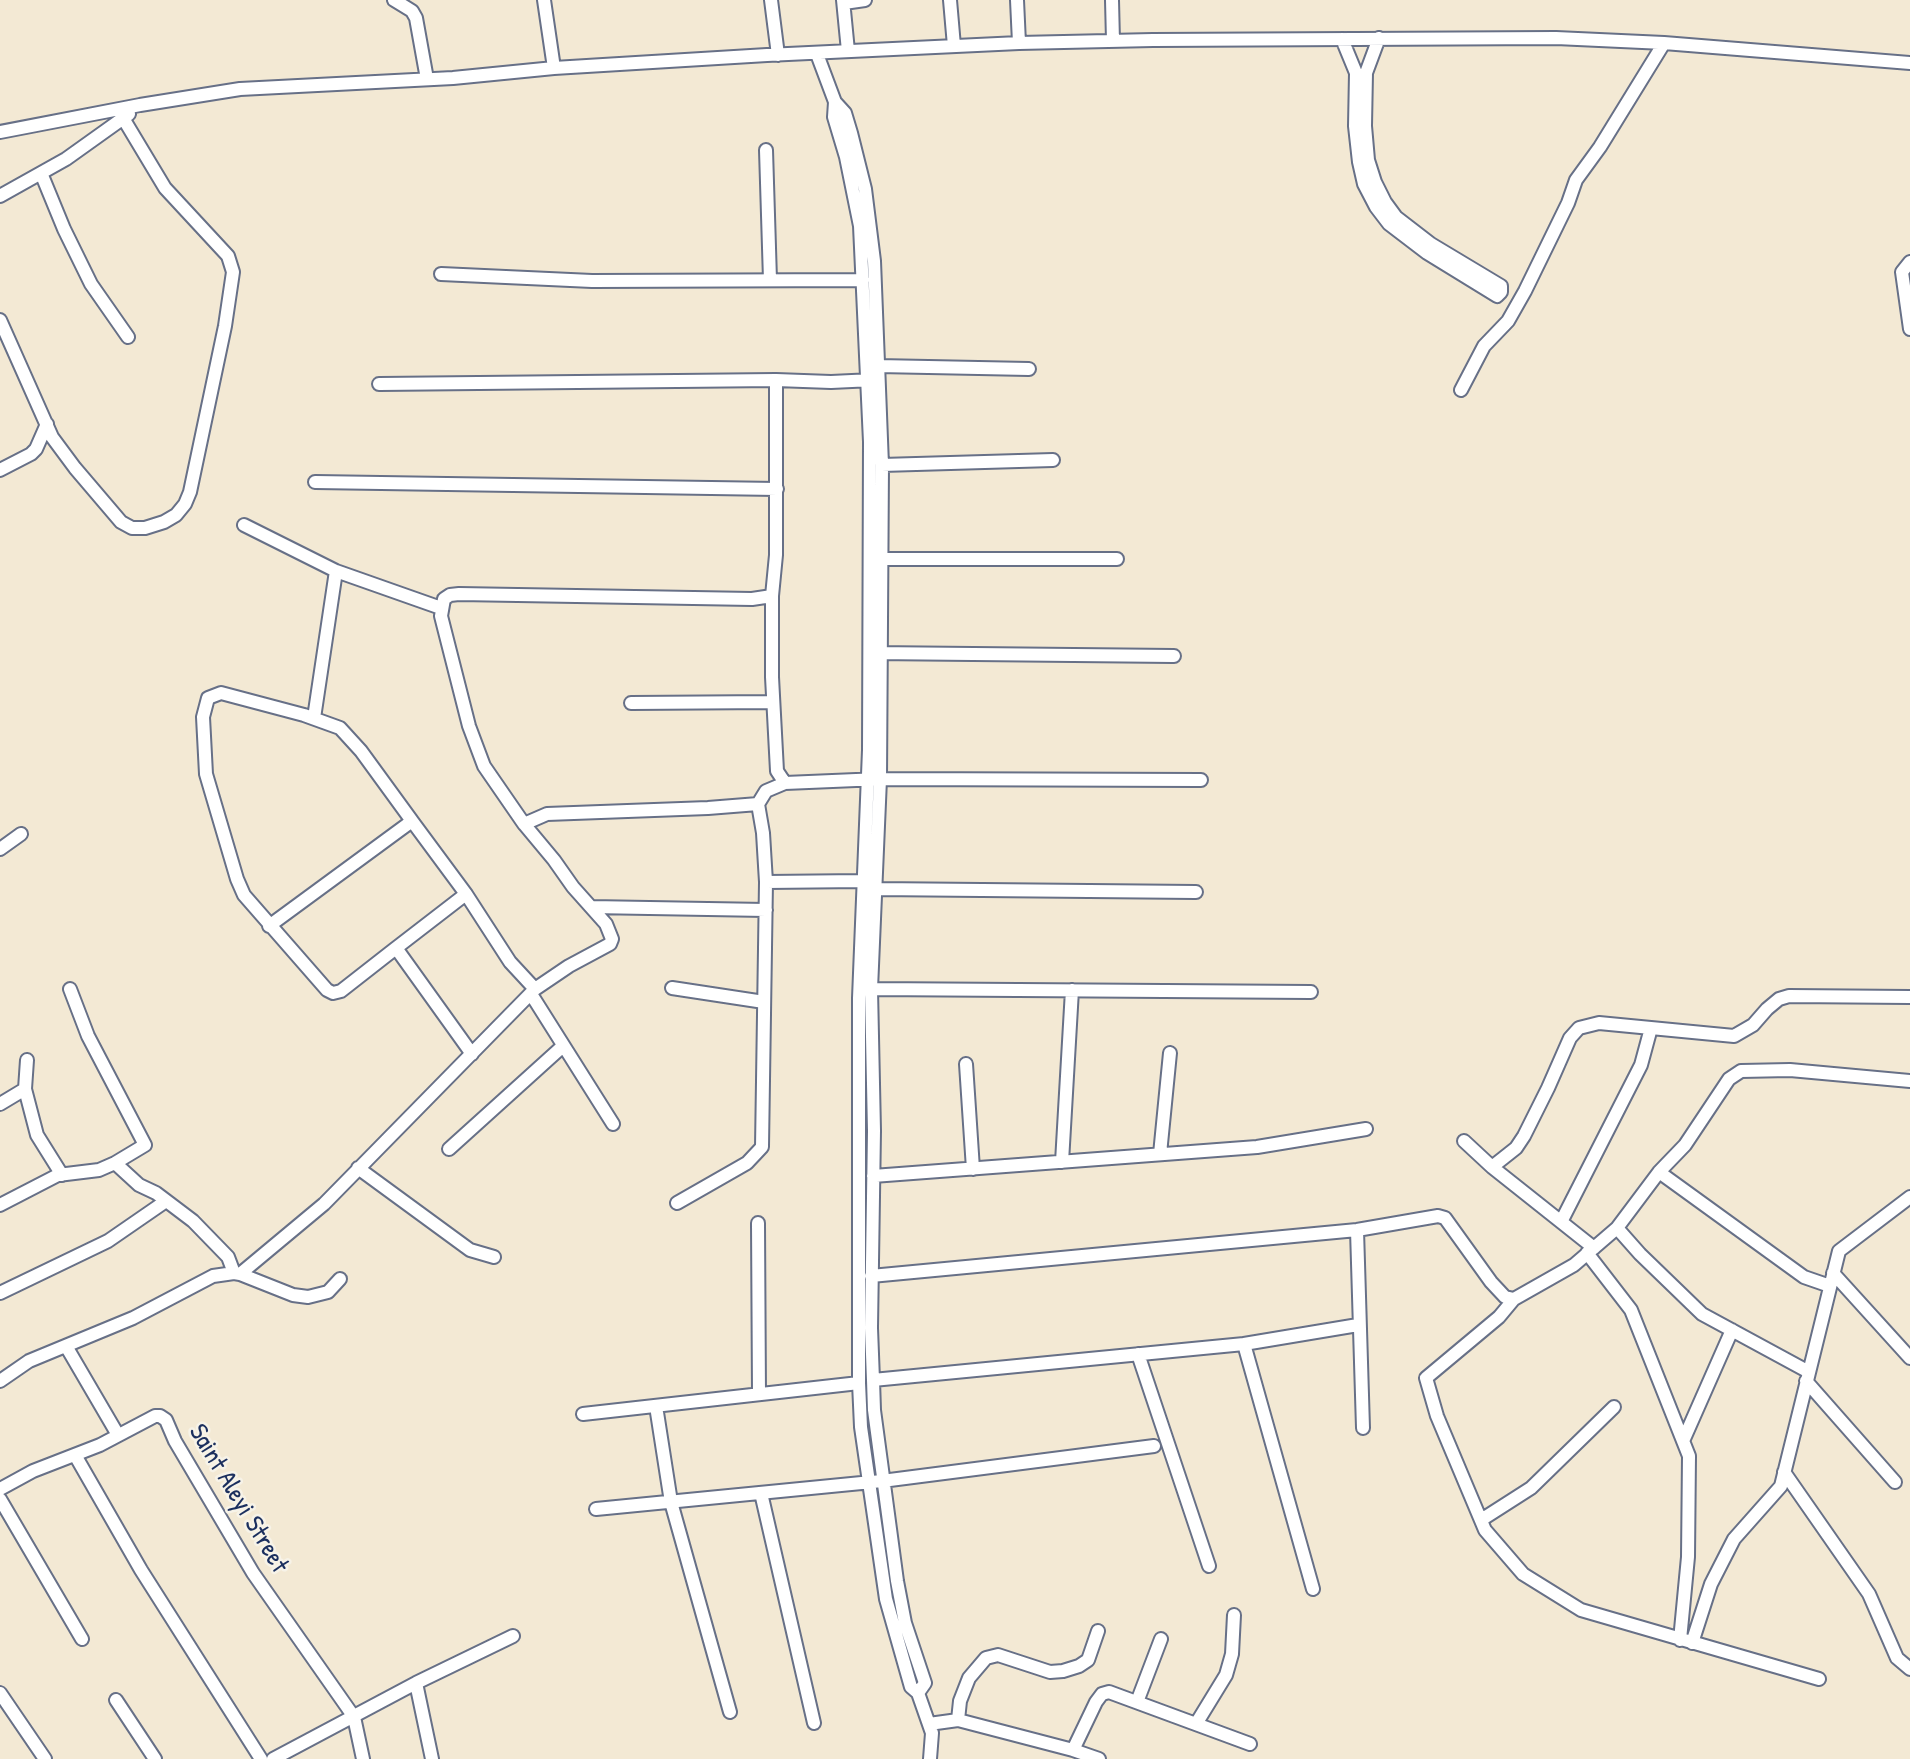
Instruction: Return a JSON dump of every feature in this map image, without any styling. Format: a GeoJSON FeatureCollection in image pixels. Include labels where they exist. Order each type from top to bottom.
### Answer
{"type":"FeatureCollection","features":[{"type":"Feature","properties":{"kind":"street"},"geometry":{"type":"LineString","coordinates":[[544,0],[554,68]]}},
{"type":"Feature","properties":{"kind":"street"},"geometry":{"type":"LineString","coordinates":[[771,0],[778,55]]}},
{"type":"Feature","properties":{"kind":"street"},"geometry":{"type":"LineString","coordinates":[[848,51],[843,1],[865,0]]}},
{"type":"Feature","properties":{"kind":"street"},"geometry":{"type":"LineString","coordinates":[[950,0],[954,46]]}},
{"type":"Feature","properties":{"kind":"street"},"geometry":{"type":"LineString","coordinates":[[1017,0],[1019,43]]}},
{"type":"Feature","properties":{"kind":"street"},"geometry":{"type":"LineString","coordinates":[[1112,0],[1113,41]]}},
{"type":"Feature","properties":{"kind":"street"},"geometry":{"type":"LineString","coordinates":[[400,1],[416,18],[427,79]]}},
{"type":"Feature","properties":{"kind":"street"},"geometry":{"type":"LineString","coordinates":[[1342,38],[1356,72],[1355,126],[1364,161]]}},
{"type":"Feature","properties":{"kind":"street"},"geometry":{"type":"LineString","coordinates":[[1379,38],[1366,73],[1364,184],[1376,207],[1392,220],[1429,248],[1497,296],[1500,292],[1501,286],[1429,248]]}},
{"type":"Feature","properties":{"kind":"street"},"geometry":{"type":"LineString","coordinates":[[0,132],[240,89],[427,79],[554,68],[1019,43],[1556,38],[1664,43],[1910,63]]}},
{"type":"Feature","properties":{"kind":"street"},"geometry":{"type":"LineString","coordinates":[[1461,390],[1485,346],[1514,311],[1568,203],[1576,180],[1600,147],[1664,43]]}},
{"type":"Feature","properties":{"kind":"street"},"geometry":{"type":"LineString","coordinates":[[817,54],[835,102],[847,119],[865,189],[874,261],[875,375],[870,442],[874,559],[875,889],[867,1154],[866,1381],[862,1427],[876,1481],[905,1623],[925,1683],[918,1693]]}},
{"type":"Feature","properties":{"kind":"street"},"geometry":{"type":"LineString","coordinates":[[835,102],[834,117],[854,191],[875,375],[882,465],[874,559]]}},
{"type":"Feature","properties":{"kind":"street"},"geometry":{"type":"LineString","coordinates":[[0,196],[66,159],[140,105]]}},
{"type":"Feature","properties":{"kind":"street"},"geometry":{"type":"LineString","coordinates":[[0,320],[52,437],[75,468],[126,526],[145,528],[176,515],[190,492],[233,272],[228,256],[164,188],[123,118]]}},
{"type":"Feature","properties":{"kind":"street"},"geometry":{"type":"LineString","coordinates":[[766,150],[771,280]]}},
{"type":"Feature","properties":{"kind":"street"},"geometry":{"type":"LineString","coordinates":[[41,173],[91,284],[128,337]]}},
{"type":"Feature","properties":{"kind":"street"},"geometry":{"type":"LineString","coordinates":[[1910,262],[1902,272],[1910,329]]}},
{"type":"Feature","properties":{"kind":"street"},"geometry":{"type":"LineString","coordinates":[[441,274],[592,281],[863,279]]}},
{"type":"Feature","properties":{"kind":"street"},"geometry":{"type":"LineString","coordinates":[[379,384],[776,380],[1029,369]]}},
{"type":"Feature","properties":{"kind":"street"},"geometry":{"type":"LineString","coordinates":[[776,380],[773,702],[777,771],[785,783]]}},
{"type":"Feature","properties":{"kind":"street"},"geometry":{"type":"LineString","coordinates":[[0,470],[31,454],[47,424]]}},
{"type":"Feature","properties":{"kind":"street"},"geometry":{"type":"LineString","coordinates":[[882,465],[1053,460]]}},
{"type":"Feature","properties":{"kind":"street"},"geometry":{"type":"LineString","coordinates":[[315,482],[777,489]]}},
{"type":"Feature","properties":{"kind":"street"},"geometry":{"type":"LineString","coordinates":[[244,525],[336,571],[441,608]]}},
{"type":"Feature","properties":{"kind":"street"},"geometry":{"type":"LineString","coordinates":[[874,559],[1117,559]]}},
{"type":"Feature","properties":{"kind":"street"},"geometry":{"type":"LineString","coordinates":[[314,718],[336,571]]}},
{"type":"Feature","properties":{"kind":"street"},"geometry":{"type":"LineString","coordinates":[[0,1381],[29,1362],[133,1318],[213,1276],[237,1273],[281,1242],[324,1204],[533,991],[569,966],[610,944],[611,932],[524,824],[484,766],[469,726],[441,608],[444,599],[459,594],[752,599],[772,596]]}},
{"type":"Feature","properties":{"kind":"street"},"geometry":{"type":"LineString","coordinates":[[875,653],[1174,656]]}},
{"type":"Feature","properties":{"kind":"street"},"geometry":{"type":"LineString","coordinates":[[466,894],[341,991],[333,993],[327,990],[269,926],[244,895],[237,879],[206,774],[205,706],[208,698],[221,693],[314,718],[340,728],[351,739],[466,894],[533,991],[563,1046],[613,1124]]}},
{"type":"Feature","properties":{"kind":"street"},"geometry":{"type":"LineString","coordinates":[[631,703],[773,702]]}},
{"type":"Feature","properties":{"kind":"street"},"geometry":{"type":"LineString","coordinates":[[865,1328],[872,1276],[873,1176],[867,1154],[859,998],[863,881],[874,780]]}},
{"type":"Feature","properties":{"kind":"street"},"geometry":{"type":"LineString","coordinates":[[677,1203],[747,1163],[762,1147],[766,881],[758,804],[766,792],[785,783],[874,780],[1201,780]]}},
{"type":"Feature","properties":{"kind":"street"},"geometry":{"type":"LineString","coordinates":[[524,824],[547,814],[758,804]]}},
{"type":"Feature","properties":{"kind":"street"},"geometry":{"type":"LineString","coordinates":[[269,926],[412,821]]}},
{"type":"Feature","properties":{"kind":"street"},"geometry":{"type":"LineString","coordinates":[[0,849],[21,834]]}},
{"type":"Feature","properties":{"kind":"street"},"geometry":{"type":"LineString","coordinates":[[766,881],[863,881]]}},
{"type":"Feature","properties":{"kind":"street"},"geometry":{"type":"LineString","coordinates":[[875,889],[1196,891]]}},
{"type":"Feature","properties":{"kind":"street"},"geometry":{"type":"LineString","coordinates":[[591,907],[766,910]]}},
{"type":"Feature","properties":{"kind":"street"},"geometry":{"type":"LineString","coordinates":[[396,948],[472,1054]]}},
{"type":"Feature","properties":{"kind":"street"},"geometry":{"type":"LineString","coordinates":[[0,1205],[62,1175],[99,1170],[145,1145],[88,1037],[70,989]]}},
{"type":"Feature","properties":{"kind":"street"},"geometry":{"type":"LineString","coordinates":[[672,989],[764,1002]]}},
{"type":"Feature","properties":{"kind":"street"},"geometry":{"type":"LineString","coordinates":[[871,989],[1311,992]]}},
{"type":"Feature","properties":{"kind":"street"},"geometry":{"type":"LineString","coordinates":[[1062,1162],[1072,990]]}},
{"type":"Feature","properties":{"kind":"street"},"geometry":{"type":"LineString","coordinates":[[1492,1167],[1516,1148],[1524,1136],[1570,1038],[1579,1028],[1599,1023],[1734,1036],[1753,1026],[1779,999],[1789,996],[1910,997]]}},
{"type":"Feature","properties":{"kind":"street"},"geometry":{"type":"LineString","coordinates":[[1562,1220],[1641,1065],[1651,1028]]}},
{"type":"Feature","properties":{"kind":"street"},"geometry":{"type":"LineString","coordinates":[[449,1149],[563,1046]]}},
{"type":"Feature","properties":{"kind":"street"},"geometry":{"type":"LineString","coordinates":[[1160,1154],[1170,1054]]}},
{"type":"Feature","properties":{"kind":"street"},"geometry":{"type":"LineString","coordinates":[[27,1060],[25,1088],[37,1135],[62,1175]]}},
{"type":"Feature","properties":{"kind":"street"},"geometry":{"type":"LineString","coordinates":[[966,1064],[973,1168]]}},
{"type":"Feature","properties":{"kind":"street"},"geometry":{"type":"LineString","coordinates":[[1819,1679],[1581,1610],[1523,1574],[1485,1530],[1437,1416],[1426,1378],[1499,1317],[1514,1299],[1574,1265],[1617,1228],[1659,1172],[1685,1146],[1729,1079],[1741,1071],[1790,1070],[1910,1081]]}},
{"type":"Feature","properties":{"kind":"street"},"geometry":{"type":"LineString","coordinates":[[0,1104],[25,1088]]}},
{"type":"Feature","properties":{"kind":"street"},"geometry":{"type":"LineString","coordinates":[[873,1176],[1257,1147],[1366,1129]]}},
{"type":"Feature","properties":{"kind":"street"},"geometry":{"type":"LineString","coordinates":[[1464,1141],[1492,1167],[1562,1220],[1590,1250],[1631,1310],[1689,1456],[1686,1642]]}},
{"type":"Feature","properties":{"kind":"street"},"geometry":{"type":"LineString","coordinates":[[115,1163],[139,1185],[192,1221],[228,1257],[237,1273],[293,1295],[308,1297],[328,1292],[340,1279]]}},
{"type":"Feature","properties":{"kind":"street"},"geometry":{"type":"LineString","coordinates":[[358,1168],[470,1250],[494,1257]]}},
{"type":"Feature","properties":{"kind":"street"},"geometry":{"type":"LineString","coordinates":[[1659,1172],[1804,1277],[1832,1279],[1905,1343],[1910,1358]]}},
{"type":"Feature","properties":{"kind":"street"},"geometry":{"type":"LineString","coordinates":[[1686,1642],[1734,1539],[1781,1486],[1839,1251],[1910,1198]]}},
{"type":"Feature","properties":{"kind":"street"},"geometry":{"type":"LineString","coordinates":[[0,1293],[108,1241],[166,1201]]}},
{"type":"Feature","properties":{"kind":"street"},"geometry":{"type":"LineString","coordinates":[[872,1276],[1357,1230],[1438,1216],[1445,1219],[1491,1282],[1505,1297],[1514,1299]]}},
{"type":"Feature","properties":{"kind":"street"},"geometry":{"type":"LineString","coordinates":[[758,1223],[759,1394]]}},
{"type":"Feature","properties":{"kind":"street"},"geometry":{"type":"LineString","coordinates":[[1617,1228],[1702,1314],[1808,1376],[1895,1482]]}},
{"type":"Feature","properties":{"kind":"street"},"geometry":{"type":"LineString","coordinates":[[1357,1230],[1363,1428]]}},
{"type":"Feature","properties":{"kind":"street"},"geometry":{"type":"LineString","coordinates":[[583,1414],[866,1381],[1244,1344],[1358,1325]]}},
{"type":"Feature","properties":{"kind":"street"},"geometry":{"type":"LineString","coordinates":[[1683,1441],[1732,1331]]}},
{"type":"Feature","properties":{"kind":"street"},"geometry":{"type":"LineString","coordinates":[[1244,1344],[1313,1589]]}},
{"type":"Feature","properties":{"kind":"street"},"geometry":{"type":"LineString","coordinates":[[66,1346],[118,1434]]}},
{"type":"Feature","properties":{"kind":"street"},"geometry":{"type":"LineString","coordinates":[[1138,1354],[1209,1566]]}},
{"type":"Feature","properties":{"kind":"street"},"geometry":{"type":"LineString","coordinates":[[656,1405],[671,1502],[730,1712]]}},
{"type":"Feature","properties":{"kind":"street"},"geometry":{"type":"LineString","coordinates":[[1481,1520],[1531,1488],[1614,1407]]}},
{"type":"Feature","properties":{"kind":"street","name":"Saint Aleyi Street"},"geometry":{"type":"LineString","coordinates":[[0,1489],[33,1471],[160,1416],[166,1420],[175,1441],[253,1573],[354,1717]]}},
{"type":"Feature","properties":{"kind":"street"},"geometry":{"type":"LineString","coordinates":[[596,1509],[876,1481],[1153,1446]]}},
{"type":"Feature","properties":{"kind":"street"},"geometry":{"type":"LineString","coordinates":[[75,1455],[141,1570],[261,1759]]}},
{"type":"Feature","properties":{"kind":"street"},"geometry":{"type":"LineString","coordinates":[[1784,1472],[1869,1594],[1897,1658],[1910,1669]]}},
{"type":"Feature","properties":{"kind":"street"},"geometry":{"type":"LineString","coordinates":[[876,1481],[883,1582],[901,1657],[911,1687],[918,1693],[932,1733],[930,1759]]}},
{"type":"Feature","properties":{"kind":"street"},"geometry":{"type":"LineString","coordinates":[[761,1493],[814,1723]]}},
{"type":"Feature","properties":{"kind":"street"},"geometry":{"type":"LineString","coordinates":[[0,1499],[82,1639]]}},
{"type":"Feature","properties":{"kind":"street"},"geometry":{"type":"LineString","coordinates":[[883,1582],[897,1581]]}},
{"type":"Feature","properties":{"kind":"street"},"geometry":{"type":"LineString","coordinates":[[1196,1724],[1226,1675],[1232,1654],[1234,1615]]}},
{"type":"Feature","properties":{"kind":"street"},"geometry":{"type":"LineString","coordinates":[[958,1720],[960,1701],[969,1678],[986,1658],[998,1655],[1050,1672],[1063,1671],[1088,1660],[1098,1631]]}},
{"type":"Feature","properties":{"kind":"street"},"geometry":{"type":"LineString","coordinates":[[273,1759],[416,1683],[513,1636]]}},
{"type":"Feature","properties":{"kind":"street"},"geometry":{"type":"LineString","coordinates":[[1137,1702],[1161,1639]]}},
{"type":"Feature","properties":{"kind":"street"},"geometry":{"type":"LineString","coordinates":[[416,1683],[432,1759]]}},
{"type":"Feature","properties":{"kind":"street"},"geometry":{"type":"LineString","coordinates":[[1073,1750],[1096,1702],[1102,1694],[1109,1692],[1250,1744]]}},
{"type":"Feature","properties":{"kind":"street"},"geometry":{"type":"LineString","coordinates":[[0,1693],[45,1759]]}},
{"type":"Feature","properties":{"kind":"street"},"geometry":{"type":"LineString","coordinates":[[116,1700],[155,1759]]}},
{"type":"Feature","properties":{"kind":"street"},"geometry":{"type":"LineString","coordinates":[[354,1717],[363,1759]]}},
{"type":"Feature","properties":{"kind":"street"},"geometry":{"type":"LineString","coordinates":[[929,1724],[958,1720],[1099,1759]]}}]}
